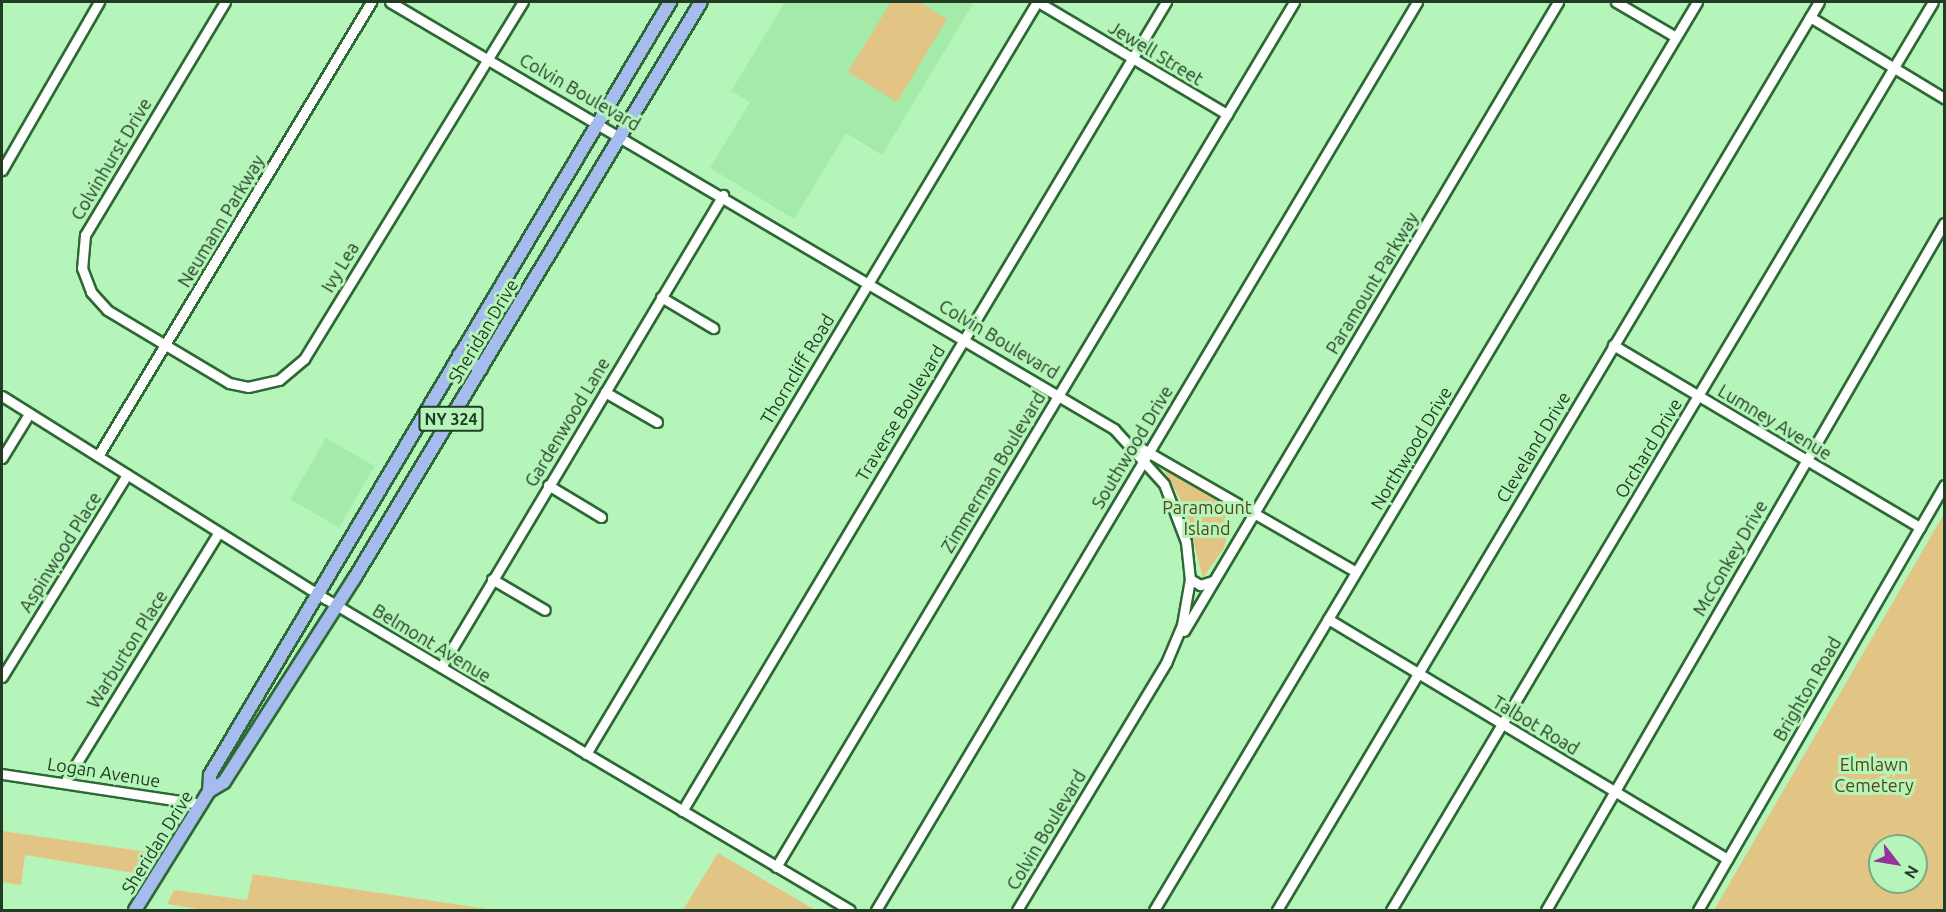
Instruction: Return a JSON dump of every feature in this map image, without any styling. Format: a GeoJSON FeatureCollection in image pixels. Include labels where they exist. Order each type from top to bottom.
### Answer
{"type":"FeatureCollection","features":[{"type":"Feature","properties":{"kind":"main road","name":"Sheridan Drive"},"geometry":{"type":"LineString","coordinates":[[209,791],[210,775],[670,2]]}},
{"type":"Feature","properties":{"kind":"main road","name":"Sheridan Drive"},"geometry":{"type":"LineString","coordinates":[[135,910],[209,791],[224,782],[336,605],[481,369],[701,2]]}},
{"type":"Feature","properties":{"kind":"main road"},"geometry":{"type":"LineString","coordinates":[[459,355],[481,369]]}},
{"type":"Feature","properties":{"kind":"street"},"geometry":{"type":"LineString","coordinates":[[2,171],[99,2]]}},
{"type":"Feature","properties":{"kind":"street","name":"Colvinhurst Drive"},"geometry":{"type":"LineString","coordinates":[[165,345],[98,302],[84,279],[82,244],[225,2]]}},
{"type":"Feature","properties":{"kind":"street","name":"Neumann Parkway"},"geometry":{"type":"LineString","coordinates":[[98,456],[372,2]]}},
{"type":"Feature","properties":{"kind":"street","name":"Ivy Lea"},"geometry":{"type":"LineString","coordinates":[[165,345],[238,386],[268,384],[297,367],[523,2]]}},
{"type":"Feature","properties":{"kind":"street","name":"Jewell Street"},"geometry":{"type":"LineString","coordinates":[[1037,2],[1227,114]]}},
{"type":"Feature","properties":{"kind":"street","name":"Thorncliff Road"},"geometry":{"type":"LineString","coordinates":[[586,754],[1037,2]]}},
{"type":"Feature","properties":{"kind":"street","name":"Traverse Boulevard"},"geometry":{"type":"LineString","coordinates":[[682,811],[1166,2]]}},
{"type":"Feature","properties":{"kind":"street","name":"Zimmerman Boulevard"},"geometry":{"type":"LineString","coordinates":[[776,867],[1294,2]]}},
{"type":"Feature","properties":{"kind":"street","name":"Southwood Drive"},"geometry":{"type":"LineString","coordinates":[[876,910],[1417,2]]}},
{"type":"Feature","properties":{"kind":"street","name":"Paramount Parkway"},"geometry":{"type":"LineString","coordinates":[[1174,647],[1558,2]]}},
{"type":"Feature","properties":{"kind":"street"},"geometry":{"type":"LineString","coordinates":[[1616,2],[1676,37]]}},
{"type":"Feature","properties":{"kind":"street","name":"Northwood Drive"},"geometry":{"type":"LineString","coordinates":[[1154,910],[1697,2]]}},
{"type":"Feature","properties":{"kind":"street","name":"Cleveland Drive"},"geometry":{"type":"LineString","coordinates":[[1277,910],[1819,2]]}},
{"type":"Feature","properties":{"kind":"street","name":"Orchard Drive"},"geometry":{"type":"LineString","coordinates":[[1391,910],[1933,2]]}},
{"type":"Feature","properties":{"kind":"street","name":"Colvin Boulevard"},"geometry":{"type":"LineString","coordinates":[[396,3],[622,134],[1058,394],[1132,443],[1164,484],[1186,542],[1190,579],[1174,647],[1017,910]]}},
{"type":"Feature","properties":{"kind":"street"},"geometry":{"type":"LineString","coordinates":[[1810,17],[1944,98]]}},
{"type":"Feature","properties":{"kind":"street","name":"Gardenwood Lane"},"geometry":{"type":"LineString","coordinates":[[441,667],[723,195]]}},
{"type":"Feature","properties":{"kind":"street","name":"McConkey Drive"},"geometry":{"type":"LineString","coordinates":[[1546,910],[1944,223]]}},
{"type":"Feature","properties":{"kind":"street"},"geometry":{"type":"LineString","coordinates":[[661,297],[713,328]]}},
{"type":"Feature","properties":{"kind":"street","name":"Lumney Avenue"},"geometry":{"type":"LineString","coordinates":[[1613,345],[1920,527]]}},
{"type":"Feature","properties":{"kind":"street"},"geometry":{"type":"LineString","coordinates":[[604,392],[657,423]]}},
{"type":"Feature","properties":{"kind":"street","name":"Belmont Avenue"},"geometry":{"type":"LineString","coordinates":[[2,396],[317,594],[850,910]]}},
{"type":"Feature","properties":{"kind":"street"},"geometry":{"type":"LineString","coordinates":[[2,458],[29,414]]}},
{"type":"Feature","properties":{"kind":"street"},"geometry":{"type":"LineString","coordinates":[[1132,443],[1150,448],[1356,572]]}},
{"type":"Feature","properties":{"kind":"street","name":"Aspinwood Place"},"geometry":{"type":"LineString","coordinates":[[2,677],[127,475]]}},
{"type":"Feature","properties":{"kind":"street","name":"Brighton Road"},"geometry":{"type":"LineString","coordinates":[[1698,910],[1944,484]]}},
{"type":"Feature","properties":{"kind":"street"},"geometry":{"type":"LineString","coordinates":[[548,485],[601,517]]}},
{"type":"Feature","properties":{"kind":"street","name":"Warburton Place"},"geometry":{"type":"LineString","coordinates":[[64,782],[218,533]]}},
{"type":"Feature","properties":{"kind":"street"},"geometry":{"type":"LineString","coordinates":[[492,579],[545,610]]}},
{"type":"Feature","properties":{"kind":"street"},"geometry":{"type":"LineString","coordinates":[[1190,579],[1200,585],[1213,581]]}},
{"type":"Feature","properties":{"kind":"street","name":"Talbot Road"},"geometry":{"type":"LineString","coordinates":[[1328,619],[1727,859]]}},
{"type":"Feature","properties":{"kind":"street","name":"Logan Avenue"},"geometry":{"type":"LineString","coordinates":[[2,774],[201,804]]}},
{"type":"Feature","properties":{"kind":"shaded area"},"geometry":{"type":"Polygon","coordinates":[[[785,2],[974,2],[882,155],[846,133],[794,219],[710,168],[750,102],[731,91],[785,2]]]}},
{"type":"Feature","properties":{"kind":"shaded area"},"geometry":{"type":"Polygon","coordinates":[[[326,438],[374,466],[339,527],[290,499],[326,438]]]}},
{"type":"Feature","properties":{"kind":"green space"},"geometry":{"type":"Polygon","coordinates":[[[891,2],[919,2],[947,19],[897,102],[848,72],[891,2]]]}},
{"type":"Feature","properties":{"kind":"green space","name":"Paramount Island"},"geometry":{"type":"Polygon","coordinates":[[[1160,463],[1212,492],[1224,509],[1228,529],[1224,548],[1203,578],[1184,506],[1160,463]]]}},
{"type":"Feature","properties":{"kind":"green space","name":"Elmlawn Cemetery"},"geometry":{"type":"Polygon","coordinates":[[[1944,514],[1944,910],[1714,910],[1944,514]]]}},
{"type":"Feature","properties":{"kind":"green space"},"geometry":{"type":"Polygon","coordinates":[[[2,831],[148,852],[134,873],[25,855],[21,885],[2,882],[2,831]]]}},
{"type":"Feature","properties":{"kind":"green space"},"geometry":{"type":"Polygon","coordinates":[[[718,853],[815,910],[683,910],[718,853]]]}},
{"type":"Feature","properties":{"kind":"green space"},"geometry":{"type":"Polygon","coordinates":[[[253,874],[494,910],[204,910],[167,904],[174,890],[247,900],[253,874]]]}}]}
